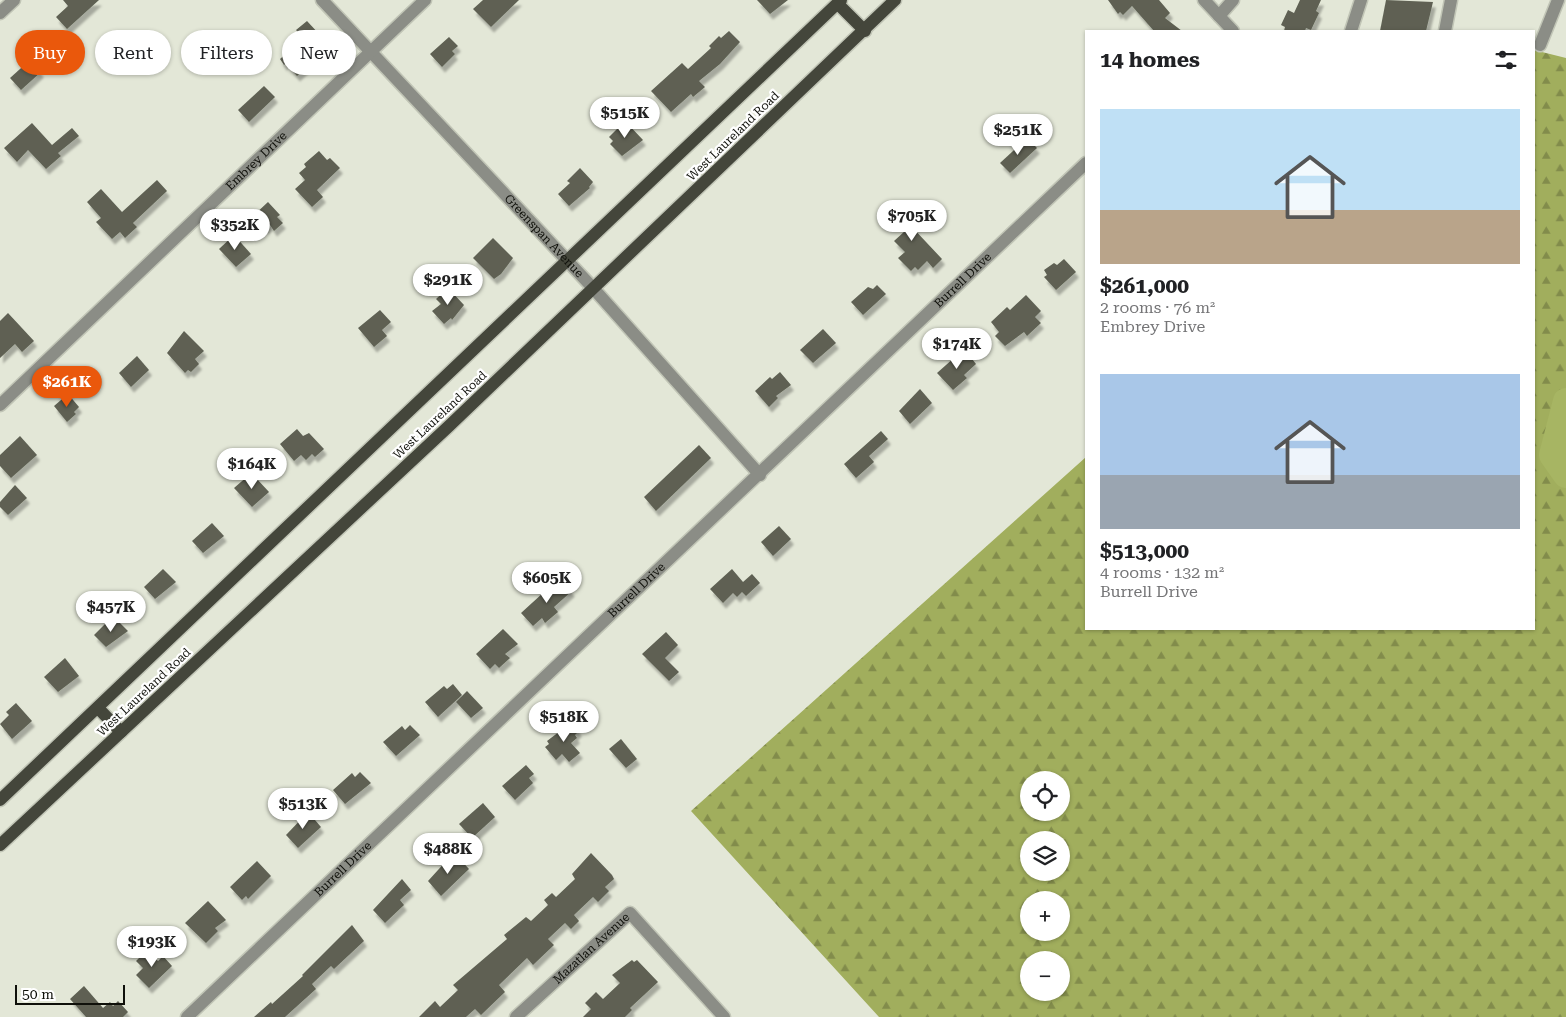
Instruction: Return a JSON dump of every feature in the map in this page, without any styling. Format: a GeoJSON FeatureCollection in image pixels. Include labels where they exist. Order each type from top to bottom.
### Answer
{"type":"FeatureCollection","features":[{"type":"Feature","properties":{"kind":"main road","name":"West Laureland Road"},"geometry":{"type":"LineString","coordinates":[[0,845],[449,426],[865,31],[895,0]]}},
{"type":"Feature","properties":{"kind":"main road","name":"West Laureland Road"},"geometry":{"type":"LineString","coordinates":[[0,800],[567,259],[840,2]]}},
{"type":"Feature","properties":{"kind":"main road"},"geometry":{"type":"LineString","coordinates":[[840,2],[865,31]]}},
{"type":"Feature","properties":{"kind":"main road"},"geometry":{"type":"LineString","coordinates":[[98,708],[121,732]]}},
{"type":"Feature","properties":{"kind":"street"},"geometry":{"type":"LineString","coordinates":[[0,13],[14,0]]}},
{"type":"Feature","properties":{"kind":"street","name":"Greenspan Avenue"},"geometry":{"type":"LineString","coordinates":[[322,0],[567,259],[760,476]]}},
{"type":"Feature","properties":{"kind":"street","name":"Embrey Drive"},"geometry":{"type":"LineString","coordinates":[[0,405],[425,0]]}},
{"type":"Feature","properties":{"kind":"street"},"geometry":{"type":"LineString","coordinates":[[1204,0],[1232,30]]}},
{"type":"Feature","properties":{"kind":"street"},"geometry":{"type":"LineString","coordinates":[[1219,16],[1233,0]]}},
{"type":"Feature","properties":{"kind":"street"},"geometry":{"type":"LineString","coordinates":[[1351,30],[1361,0]]}},
{"type":"Feature","properties":{"kind":"street"},"geometry":{"type":"LineString","coordinates":[[1445,30],[1451,0]]}},
{"type":"Feature","properties":{"kind":"street"},"geometry":{"type":"LineString","coordinates":[[1540,46],[1558,0]]}},
{"type":"Feature","properties":{"kind":"street","name":"Burrell Drive"},"geometry":{"type":"LineString","coordinates":[[187,1017],[760,476],[1085,164]]}},
{"type":"Feature","properties":{"kind":"street","name":"Mazatlan Avenue"},"geometry":{"type":"LineString","coordinates":[[516,1017],[630,913],[724,1017]]}},
{"type":"Feature","properties":{"kind":"green space"},"geometry":{"type":"Polygon","coordinates":[[[1535,50],[1566,58],[1566,1017],[879,1017],[691,811],[1085,458],[1085,630],[1535,630],[1535,50]]]}},
{"type":"Feature","properties":{"kind":"building"},"geometry":{"type":"Polygon","coordinates":[[[63,0],[99,0],[67,29],[56,17],[68,6],[63,0]]]}},
{"type":"Feature","properties":{"kind":"building"},"geometry":{"type":"Polygon","coordinates":[[[483,0],[519,0],[491,27],[473,9],[483,0]]]}},
{"type":"Feature","properties":{"kind":"building"},"geometry":{"type":"Polygon","coordinates":[[[757,0],[788,0],[770,14],[757,0]]]}},
{"type":"Feature","properties":{"kind":"building"},"geometry":{"type":"Polygon","coordinates":[[[1108,0],[1159,0],[1170,13],[1165,18],[1181,30],[1153,30],[1132,6],[1123,15],[1120,12],[1118,14],[1108,0]]]}},
{"type":"Feature","properties":{"kind":"building"},"geometry":{"type":"Polygon","coordinates":[[[1300,0],[1321,0],[1316,11],[1319,13],[1311,30],[1306,28],[1305,30],[1284,30],[1285,27],[1281,25],[1288,10],[1294,13],[1300,0]]]}},
{"type":"Feature","properties":{"kind":"building"},"geometry":{"type":"Polygon","coordinates":[[[1386,0],[1433,2],[1426,30],[1380,30],[1386,0]]]}},
{"type":"Feature","properties":{"kind":"building"},"geometry":{"type":"Polygon","coordinates":[[[307,21],[315,30],[296,30],[307,21]]]}},
{"type":"Feature","properties":{"kind":"building"},"geometry":{"type":"Polygon","coordinates":[[[729,31],[740,42],[720,64],[699,81],[705,87],[693,97],[691,94],[671,112],[651,91],[682,63],[688,69],[711,48],[709,46],[719,36],[721,38],[729,31]]]}},
{"type":"Feature","properties":{"kind":"building"},"geometry":{"type":"Polygon","coordinates":[[[449,37],[458,46],[452,51],[455,54],[442,67],[430,54],[449,37]]]}},
{"type":"Feature","properties":{"kind":"building"},"geometry":{"type":"Polygon","coordinates":[[[15,74],[38,75],[21,90],[10,78],[15,74]]]}},
{"type":"Feature","properties":{"kind":"building"},"geometry":{"type":"Polygon","coordinates":[[[264,86],[275,97],[249,122],[238,110],[264,86]]]}},
{"type":"Feature","properties":{"kind":"building"},"geometry":{"type":"Polygon","coordinates":[[[625,121],[643,140],[622,156],[610,144],[613,141],[609,137],[625,121]]]}},
{"type":"Feature","properties":{"kind":"building"},"geometry":{"type":"Polygon","coordinates":[[[32,123],[52,145],[72,128],[79,136],[58,153],[61,156],[46,169],[28,150],[17,162],[4,148],[32,123]]]}},
{"type":"Feature","properties":{"kind":"building"},"geometry":{"type":"Polygon","coordinates":[[[1027,138],[1037,148],[1010,173],[1000,163],[1027,138]]]}},
{"type":"Feature","properties":{"kind":"building"},"geometry":{"type":"Polygon","coordinates":[[[319,151],[327,160],[330,158],[340,168],[317,190],[323,197],[312,207],[295,189],[305,180],[299,173],[306,167],[304,164],[319,151]]]}},
{"type":"Feature","properties":{"kind":"building"},"geometry":{"type":"Polygon","coordinates":[[[580,168],[593,182],[590,188],[569,206],[558,194],[570,183],[567,181],[580,168]]]}},
{"type":"Feature","properties":{"kind":"building"},"geometry":{"type":"Polygon","coordinates":[[[157,180],[167,191],[133,223],[137,227],[125,238],[120,232],[112,239],[96,222],[101,218],[87,202],[101,189],[122,212],[157,180]]]}},
{"type":"Feature","properties":{"kind":"building"},"geometry":{"type":"Polygon","coordinates":[[[268,202],[280,215],[277,217],[283,223],[274,231],[270,225],[265,229],[253,216],[268,202]]]}},
{"type":"Feature","properties":{"kind":"building"},"geometry":{"type":"Polygon","coordinates":[[[899,202],[917,221],[911,226],[942,259],[933,268],[927,261],[918,270],[915,267],[911,271],[898,258],[905,252],[894,241],[905,231],[888,213],[899,202]]]}},
{"type":"Feature","properties":{"kind":"building"},"geometry":{"type":"Polygon","coordinates":[[[234,235],[251,254],[236,267],[219,249],[234,235]]]}},
{"type":"Feature","properties":{"kind":"building"},"geometry":{"type":"Polygon","coordinates":[[[493,238],[513,258],[501,274],[494,279],[473,258],[493,238]]]}},
{"type":"Feature","properties":{"kind":"building"},"geometry":{"type":"Polygon","coordinates":[[[1064,259],[1076,272],[1056,290],[1044,277],[1047,275],[1044,270],[1054,263],[1057,265],[1064,259]]]}},
{"type":"Feature","properties":{"kind":"building"},"geometry":{"type":"Polygon","coordinates":[[[877,285],[886,294],[863,315],[851,302],[868,287],[873,289],[877,285]]]}},
{"type":"Feature","properties":{"kind":"building"},"geometry":{"type":"Polygon","coordinates":[[[448,288],[464,305],[452,320],[451,318],[444,324],[432,311],[441,304],[436,299],[448,288]]]}},
{"type":"Feature","properties":{"kind":"building"},"geometry":{"type":"Polygon","coordinates":[[[1026,295],[1041,311],[1035,317],[1041,323],[1027,336],[1024,332],[1005,346],[995,336],[999,332],[991,322],[1007,307],[1010,310],[1026,295]]]}},
{"type":"Feature","properties":{"kind":"building"},"geometry":{"type":"Polygon","coordinates":[[[380,310],[391,322],[382,330],[387,336],[374,347],[358,328],[380,310]]]}},
{"type":"Feature","properties":{"kind":"building"},"geometry":{"type":"Polygon","coordinates":[[[8,313],[34,341],[22,352],[15,344],[0,358],[0,321],[8,313]]]}},
{"type":"Feature","properties":{"kind":"building"},"geometry":{"type":"Polygon","coordinates":[[[823,329],[836,343],[813,363],[800,350],[823,329]]]}},
{"type":"Feature","properties":{"kind":"building"},"geometry":{"type":"Polygon","coordinates":[[[184,331],[204,351],[195,359],[199,364],[191,372],[188,370],[185,373],[167,353],[184,331]]]}},
{"type":"Feature","properties":{"kind":"building"},"geometry":{"type":"Polygon","coordinates":[[[964,349],[976,364],[964,375],[967,378],[953,390],[937,373],[964,349]]]}},
{"type":"Feature","properties":{"kind":"building"},"geometry":{"type":"Polygon","coordinates":[[[137,356],[149,370],[131,387],[119,373],[137,356]]]}},
{"type":"Feature","properties":{"kind":"building"},"geometry":{"type":"Polygon","coordinates":[[[780,372],[791,385],[776,396],[778,398],[769,407],[755,391],[770,377],[772,379],[780,372]]]}},
{"type":"Feature","properties":{"kind":"building"},"geometry":{"type":"Polygon","coordinates":[[[920,389],[932,403],[910,424],[899,411],[920,389]]]}},
{"type":"Feature","properties":{"kind":"building"},"geometry":{"type":"Polygon","coordinates":[[[68,394],[79,407],[74,412],[76,414],[67,422],[54,406],[68,394]]]}},
{"type":"Feature","properties":{"kind":"building"},"geometry":{"type":"Polygon","coordinates":[[[297,429],[303,436],[309,433],[324,449],[315,457],[312,454],[306,460],[301,455],[294,461],[280,444],[297,429]]]}},
{"type":"Feature","properties":{"kind":"building"},"geometry":{"type":"Polygon","coordinates":[[[881,431],[888,439],[869,456],[874,462],[856,478],[844,464],[881,431]]]}},
{"type":"Feature","properties":{"kind":"building"},"geometry":{"type":"Polygon","coordinates":[[[20,436],[37,455],[11,478],[0,466],[0,455],[20,436]]]}},
{"type":"Feature","properties":{"kind":"building"},"geometry":{"type":"Polygon","coordinates":[[[699,445],[711,458],[656,511],[644,497],[699,445]]]}},
{"type":"Feature","properties":{"kind":"building"},"geometry":{"type":"Polygon","coordinates":[[[249,475],[254,480],[256,478],[269,492],[252,507],[234,488],[249,475]]]}},
{"type":"Feature","properties":{"kind":"building"},"geometry":{"type":"Polygon","coordinates":[[[15,485],[27,498],[8,515],[0,507],[0,502],[15,485]]]}},
{"type":"Feature","properties":{"kind":"building"},"geometry":{"type":"Polygon","coordinates":[[[212,523],[224,536],[203,553],[192,541],[212,523]]]}},
{"type":"Feature","properties":{"kind":"building"},"geometry":{"type":"Polygon","coordinates":[[[779,526],[791,539],[773,556],[761,542],[779,526]]]}},
{"type":"Feature","properties":{"kind":"building"},"geometry":{"type":"Polygon","coordinates":[[[163,569],[176,582],[155,599],[144,587],[163,569]]]}},
{"type":"Feature","properties":{"kind":"building"},"geometry":{"type":"Polygon","coordinates":[[[732,569],[743,582],[752,574],[760,583],[746,596],[742,592],[737,597],[733,593],[723,603],[710,589],[732,569]]]}},
{"type":"Feature","properties":{"kind":"building"},"geometry":{"type":"Polygon","coordinates":[[[561,580],[572,591],[554,607],[558,612],[545,623],[542,618],[533,626],[521,613],[555,582],[557,583],[561,580]]]}},
{"type":"Feature","properties":{"kind":"building"},"geometry":{"type":"Polygon","coordinates":[[[116,619],[128,631],[106,647],[94,635],[108,621],[111,624],[116,619]]]}},
{"type":"Feature","properties":{"kind":"building"},"geometry":{"type":"Polygon","coordinates":[[[503,629],[518,644],[505,654],[510,658],[499,668],[495,664],[490,669],[476,654],[503,629]]]}},
{"type":"Feature","properties":{"kind":"building"},"geometry":{"type":"Polygon","coordinates":[[[666,632],[678,645],[665,658],[679,672],[669,681],[642,654],[666,632]]]}},
{"type":"Feature","properties":{"kind":"building"},"geometry":{"type":"Polygon","coordinates":[[[65,658],[79,676],[58,692],[44,677],[65,658]]]}},
{"type":"Feature","properties":{"kind":"building"},"geometry":{"type":"Polygon","coordinates":[[[453,684],[462,695],[438,717],[425,702],[444,686],[447,689],[453,684]]]}},
{"type":"Feature","properties":{"kind":"building"},"geometry":{"type":"Polygon","coordinates":[[[467,691],[483,708],[471,718],[456,702],[467,691]]]}},
{"type":"Feature","properties":{"kind":"building"},"geometry":{"type":"Polygon","coordinates":[[[16,703],[32,721],[12,739],[0,724],[9,715],[6,712],[16,703]]]}},
{"type":"Feature","properties":{"kind":"building"},"geometry":{"type":"Polygon","coordinates":[[[572,722],[579,731],[575,735],[577,738],[571,743],[580,753],[569,762],[562,754],[556,760],[545,747],[549,744],[547,741],[572,722]]]}},
{"type":"Feature","properties":{"kind":"building"},"geometry":{"type":"Polygon","coordinates":[[[410,725],[420,735],[396,756],[383,742],[402,726],[405,730],[410,725]]]}},
{"type":"Feature","properties":{"kind":"building"},"geometry":{"type":"Polygon","coordinates":[[[621,739],[637,759],[626,768],[609,749],[621,739]]]}},
{"type":"Feature","properties":{"kind":"building"},"geometry":{"type":"Polygon","coordinates":[[[526,765],[534,774],[529,778],[533,783],[515,800],[502,786],[526,765]]]}},
{"type":"Feature","properties":{"kind":"building"},"geometry":{"type":"Polygon","coordinates":[[[360,772],[371,783],[345,804],[333,790],[352,773],[355,777],[360,772]]]}},
{"type":"Feature","properties":{"kind":"building"},"geometry":{"type":"Polygon","coordinates":[[[483,803],[495,817],[472,838],[459,824],[483,803]]]}},
{"type":"Feature","properties":{"kind":"building"},"geometry":{"type":"Polygon","coordinates":[[[308,812],[321,827],[298,848],[286,835],[308,812]]]}},
{"type":"Feature","properties":{"kind":"building"},"geometry":{"type":"Polygon","coordinates":[[[591,853],[614,879],[605,887],[609,891],[598,902],[593,897],[574,915],[579,921],[571,929],[565,923],[548,939],[554,945],[533,965],[527,958],[499,985],[505,992],[481,1015],[475,1009],[466,1017],[419,1017],[435,1001],[440,1007],[458,990],[453,985],[507,939],[504,935],[526,917],[531,921],[548,905],[544,900],[552,893],[556,897],[575,879],[572,874],[591,853]]]}},
{"type":"Feature","properties":{"kind":"building"},"geometry":{"type":"Polygon","coordinates":[[[457,856],[469,869],[441,896],[428,881],[448,859],[451,862],[457,856]]]}},
{"type":"Feature","properties":{"kind":"building"},"geometry":{"type":"Polygon","coordinates":[[[257,861],[271,876],[248,899],[246,896],[242,900],[230,887],[257,861]]]}},
{"type":"Feature","properties":{"kind":"building"},"geometry":{"type":"Polygon","coordinates":[[[402,879],[411,890],[400,900],[404,905],[385,923],[373,910],[402,879]]]}},
{"type":"Feature","properties":{"kind":"building"},"geometry":{"type":"Polygon","coordinates":[[[208,901],[226,920],[215,928],[218,931],[206,943],[185,923],[208,901]]]}},
{"type":"Feature","properties":{"kind":"building"},"geometry":{"type":"Polygon","coordinates":[[[352,925],[364,941],[334,969],[331,966],[312,984],[316,989],[285,1017],[254,1017],[271,1002],[272,1004],[303,976],[352,925]]]}},
{"type":"Feature","properties":{"kind":"building"},"geometry":{"type":"Polygon","coordinates":[[[147,950],[158,961],[163,956],[172,966],[149,988],[136,975],[143,968],[136,961],[147,950]]]}},
{"type":"Feature","properties":{"kind":"building"},"geometry":{"type":"Polygon","coordinates":[[[632,960],[634,962],[637,960],[658,982],[630,1008],[632,1010],[625,1017],[583,1017],[591,1009],[585,1003],[596,992],[603,999],[620,983],[612,975],[632,960]]]}},
{"type":"Feature","properties":{"kind":"building"},"geometry":{"type":"Polygon","coordinates":[[[84,986],[103,1008],[110,1002],[113,1006],[118,1001],[128,1012],[123,1017],[86,1017],[70,999],[84,986]]]}},
{"type":"Feature","properties":{"kind":"waterway"},"geometry":{"type":"LineString","coordinates":[[1566,401],[1552,455],[1566,475]]}}]}
